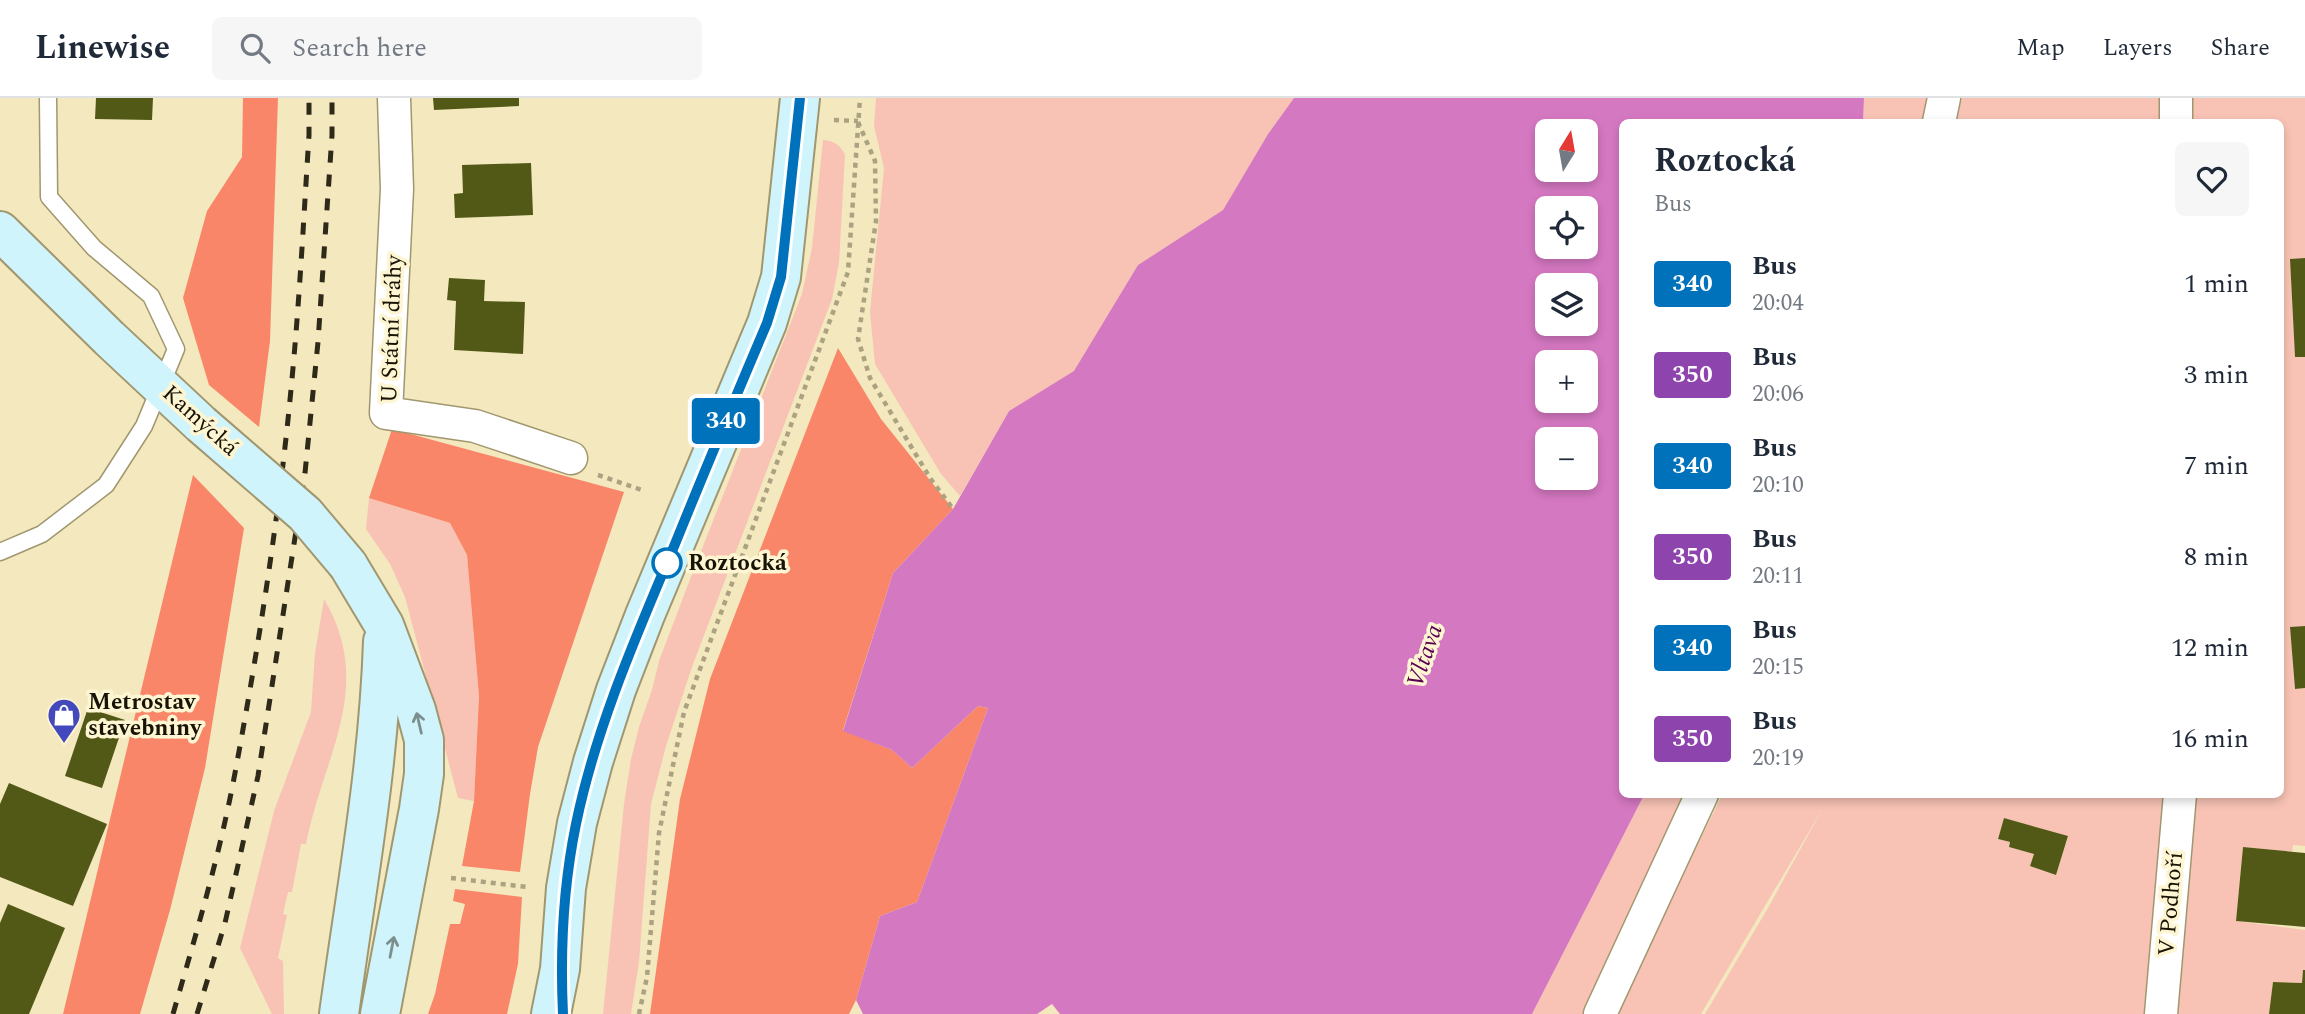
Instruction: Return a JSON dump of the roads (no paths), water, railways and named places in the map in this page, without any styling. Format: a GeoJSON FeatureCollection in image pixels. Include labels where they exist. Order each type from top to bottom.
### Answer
{"type":"FeatureCollection","features":[{"type":"Feature","properties":{"kind":"main road"},"geometry":{"type":"LineString","coordinates":[[551,1014],[560,969],[566,888],[577,823],[600,738],[645,615],[767,323],[781,277],[800,98]]}},
{"type":"Feature","properties":{"kind":"main road","name":"Kamýcká"},"geometry":{"type":"LineString","coordinates":[[0,231],[201,424],[305,514],[348,565],[384,625],[416,710],[424,740],[424,774],[380,1014]]}},
{"type":"Feature","properties":{"kind":"main road"},"geometry":{"type":"LineString","coordinates":[[339,1014],[381,705],[384,625]]}},
{"type":"Feature","properties":{"kind":"main road"},"geometry":{"type":"LineString","coordinates":[[314,1014],[335,918],[370,799]]}},
{"type":"Feature","properties":{"kind":"main road"},"geometry":{"type":"LineString","coordinates":[[560,969],[563,1014]]}},
{"type":"Feature","properties":{"kind":"street","name":"U Státní dráhy"},"geometry":{"type":"LineString","coordinates":[[394,98],[397,189],[386,413],[475,426],[571,458]]}},
{"type":"Feature","properties":{"kind":"street"},"geometry":{"type":"LineString","coordinates":[[1940,119],[1944,98]]}},
{"type":"Feature","properties":{"kind":"street"},"geometry":{"type":"LineString","coordinates":[[2176,98],[2176,119]]}},
{"type":"Feature","properties":{"kind":"street"},"geometry":{"type":"LineString","coordinates":[[1600,1014],[1700,798]]}},
{"type":"Feature","properties":{"kind":"street","name":"V Podhoří"},"geometry":{"type":"LineString","coordinates":[[2161,1014],[2180,798]]}},
{"type":"Feature","properties":{"kind":"lane"},"geometry":{"type":"LineString","coordinates":[[0,552],[42,534],[106,485],[144,426],[176,349],[151,296],[94,248],[49,197],[48,98]]}},
{"type":"Feature","properties":{"kind":"lane"},"geometry":{"type":"LineString","coordinates":[[0,537],[17,545]]}},
{"type":"Feature","properties":{"kind":"water","name":"Vltava"},"geometry":{"type":"Polygon","coordinates":[[[1294,98],[1864,98],[1863,119],[1619,119],[1619,798],[1642,798],[1532,1014],[1060,1014],[1052,1004],[1037,1014],[863,1014],[856,1000],[880,916],[917,902],[988,708],[978,706],[912,768],[892,750],[843,731],[893,573],[953,509],[1009,411],[1074,371],[1138,265],[1223,210],[1268,134],[1294,98]]]}},
{"type":"Feature","properties":{"kind":"railway"},"geometry":{"type":"LineString","coordinates":[[173,1014],[229,803],[269,571],[295,339],[309,135],[309,98]]}},
{"type":"Feature","properties":{"kind":"railway"},"geometry":{"type":"LineString","coordinates":[[197,1014],[225,923],[258,776],[305,473],[318,342],[332,135],[332,98]]}},
{"type":"Feature","properties":{"kind":"place","name":"Roztocká"},"geometry":{"type":"Point","coordinates":[667,563]}},
{"type":"Feature","properties":{"kind":"place","name":"Metrostav stavebniny"},"geometry":{"type":"Point","coordinates":[64,745]}}]}
